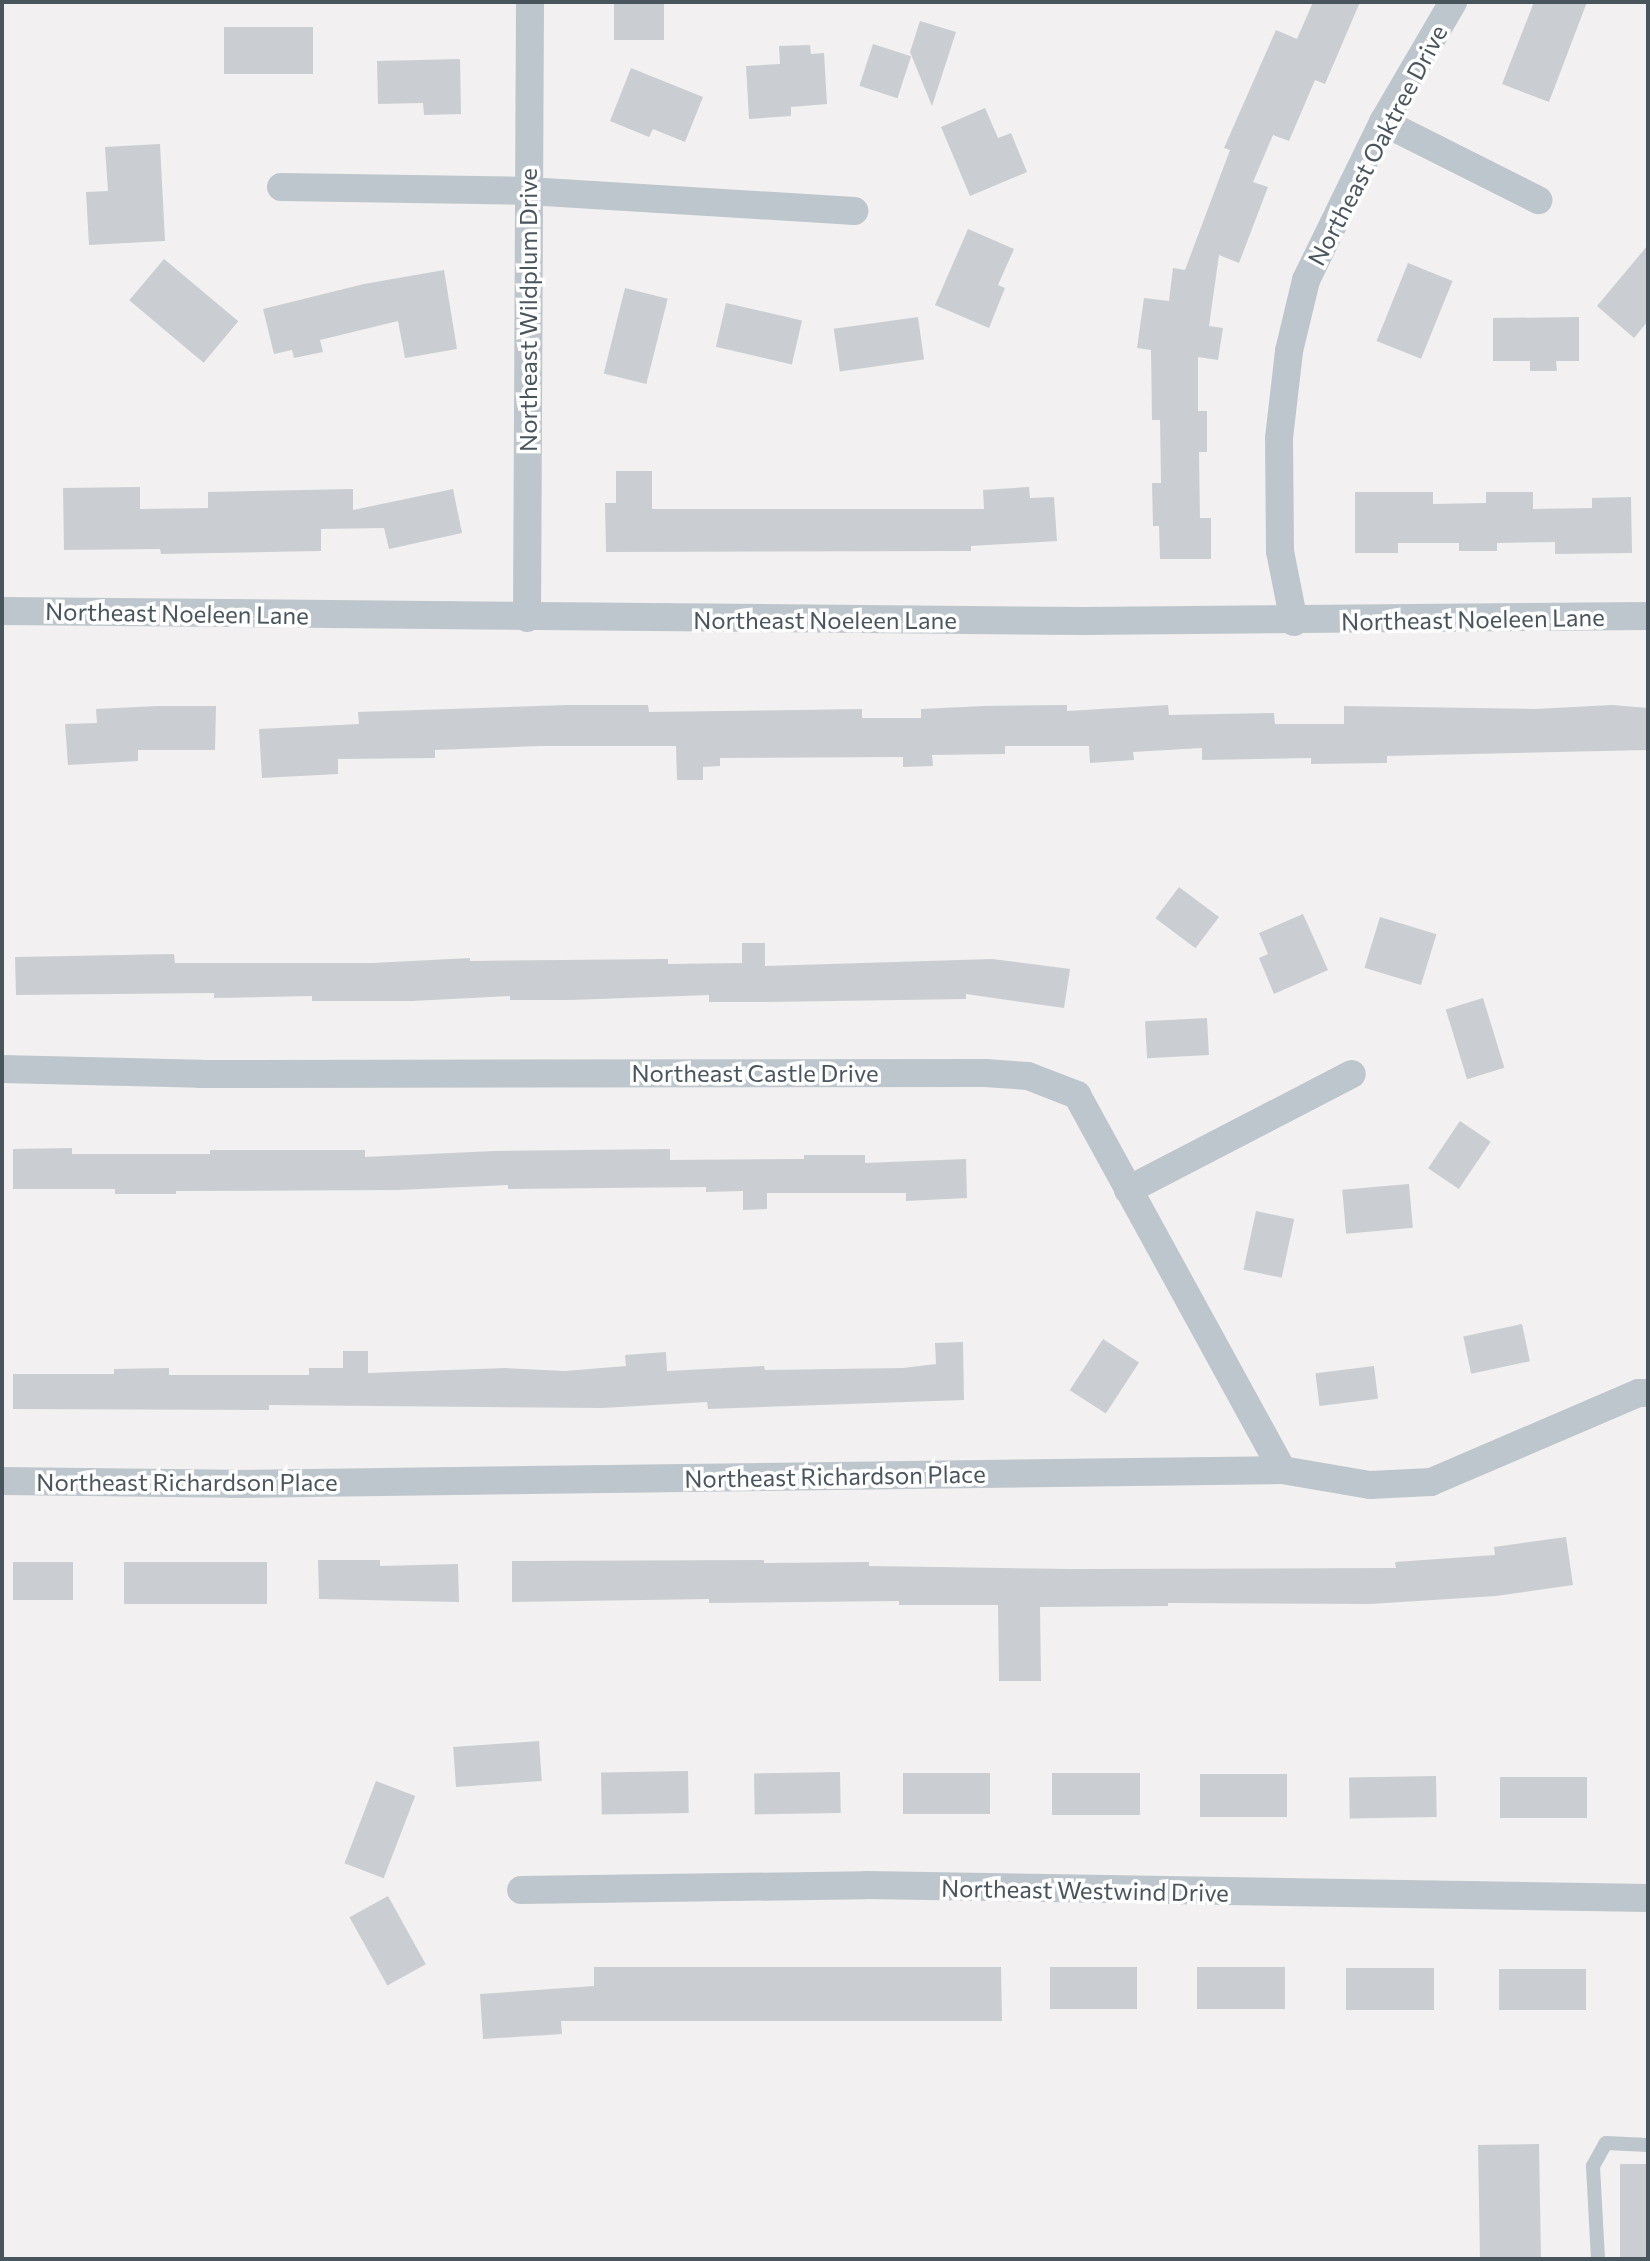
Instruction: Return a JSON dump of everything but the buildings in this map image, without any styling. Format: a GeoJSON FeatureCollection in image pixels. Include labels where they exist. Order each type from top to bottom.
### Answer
{"type":"FeatureCollection","features":[{"type":"Feature","properties":{"kind":"street","name":"Northeast Wildplum Drive"},"geometry":{"type":"LineString","coordinates":[[527,618],[530,2]]}},
{"type":"Feature","properties":{"kind":"street","name":"Northeast Oaktree Drive"},"geometry":{"type":"LineString","coordinates":[[1294,622],[1280,551],[1279,438],[1289,351],[1306,280],[1383,122],[1453,2]]}},
{"type":"Feature","properties":{"kind":"street"},"geometry":{"type":"LineString","coordinates":[[1383,122],[1538,200]]}},
{"type":"Feature","properties":{"kind":"street"},"geometry":{"type":"LineString","coordinates":[[281,187],[528,191],[854,211]]}},
{"type":"Feature","properties":{"kind":"street","name":"Northeast Noeleen Lane"},"geometry":{"type":"LineString","coordinates":[[2,611],[527,618],[1294,622],[1648,616]]}},
{"type":"Feature","properties":{"kind":"street","name":"Northeast Castle Drive"},"geometry":{"type":"LineString","coordinates":[[2,1069],[200,1074],[985,1073],[1028,1076],[1077,1095],[1282,1470]]}},
{"type":"Feature","properties":{"kind":"street"},"geometry":{"type":"LineString","coordinates":[[1128,1190],[1352,1074]]}},
{"type":"Feature","properties":{"kind":"street","name":"Northeast Richardson Place"},"geometry":{"type":"LineString","coordinates":[[2,1481],[232,1484],[1282,1470],[1370,1485],[1431,1482],[1639,1393],[1648,1393]]}},
{"type":"Feature","properties":{"kind":"street","name":"Northeast Westwind Drive"},"geometry":{"type":"LineString","coordinates":[[521,1890],[866,1885],[1648,1898]]}},
{"type":"Feature","properties":{"kind":"lane"},"geometry":{"type":"LineString","coordinates":[[1598,2259],[1593,2166],[1606,2143],[1648,2145]]}}]}
